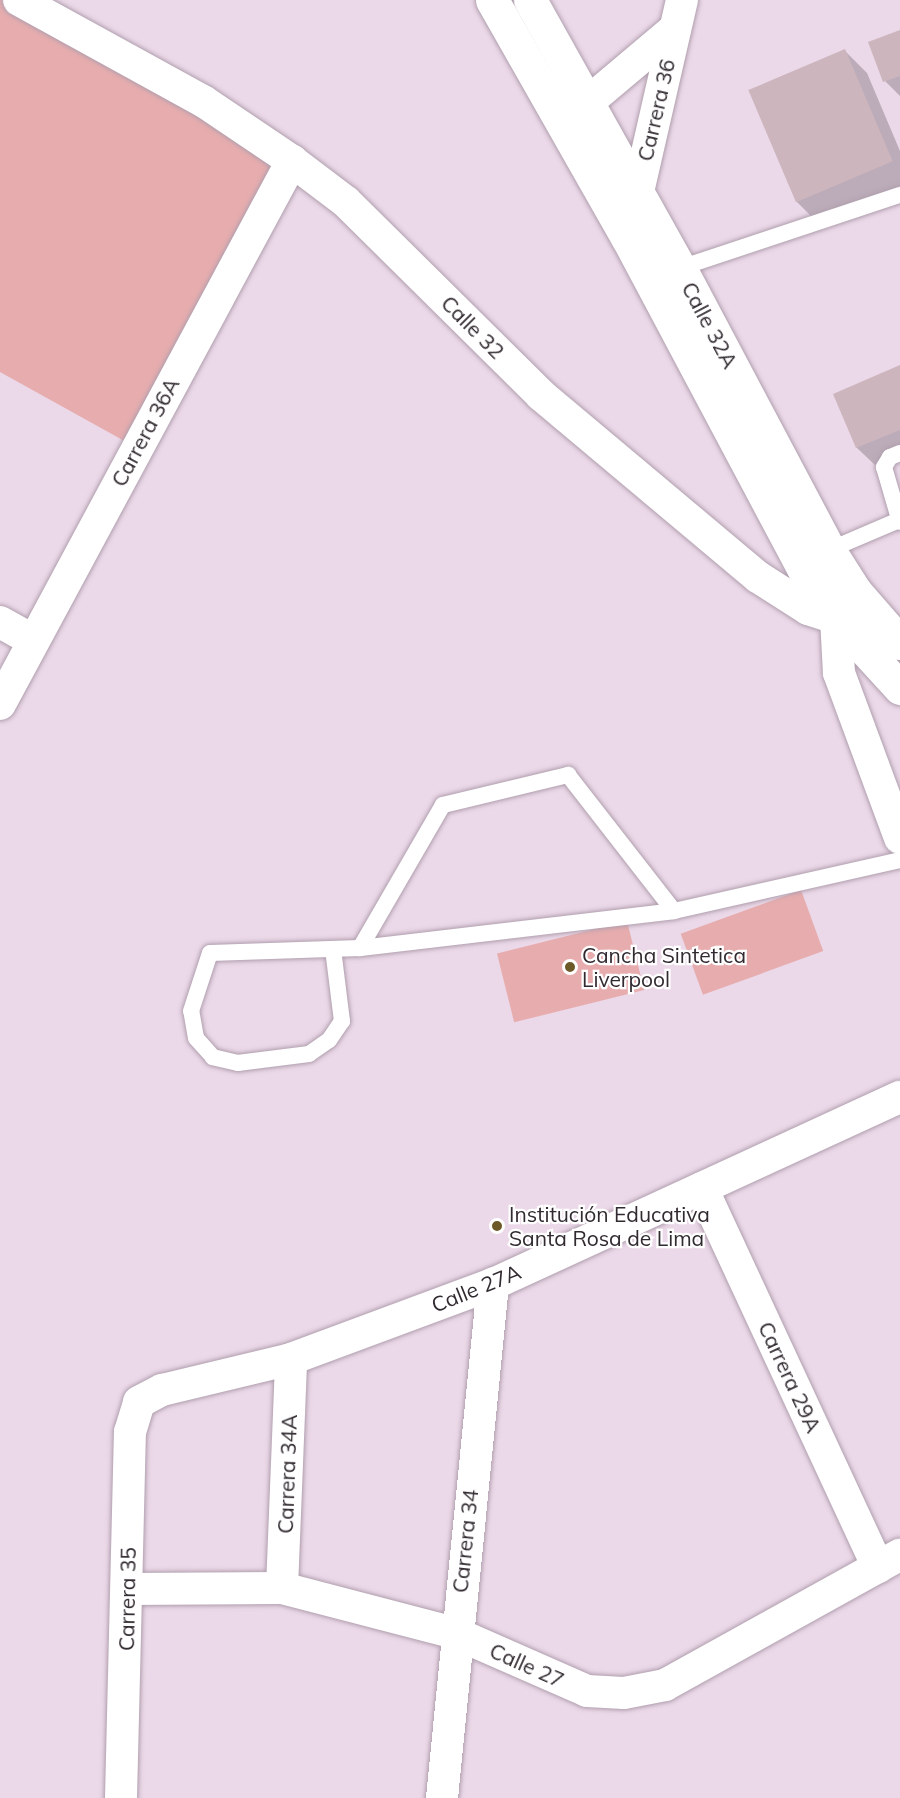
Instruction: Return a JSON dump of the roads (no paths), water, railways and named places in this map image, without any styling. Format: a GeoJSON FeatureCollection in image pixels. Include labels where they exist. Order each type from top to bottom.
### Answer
{"type":"FeatureCollection","features":[{"type":"Feature","properties":{"kind":"main road","name":"Calle 32A"},"geometry":{"type":"LineString","coordinates":[[492,0],[575,114],[638,192],[829,550],[855,591],[900,643]]}},
{"type":"Feature","properties":{"kind":"main road","name":"Calle 32A"},"geometry":{"type":"LineString","coordinates":[[530,0],[575,114],[757,486],[836,618]]}},
{"type":"Feature","properties":{"kind":"main road"},"geometry":{"type":"LineString","coordinates":[[788,471],[799,518],[830,583],[836,618],[875,636],[900,658]]}},
{"type":"Feature","properties":{"kind":"main road","name":"Calle 32"},"geometry":{"type":"LineString","coordinates":[[836,618],[900,688]]}},
{"type":"Feature","properties":{"kind":"street","name":"Calle 32"},"geometry":{"type":"LineString","coordinates":[[19,0],[203,102],[292,160],[346,202],[541,394],[758,577],[808,609],[836,618]]}},
{"type":"Feature","properties":{"kind":"street","name":"Carrera 36"},"geometry":{"type":"LineString","coordinates":[[575,114],[619,80],[679,14]]}},
{"type":"Feature","properties":{"kind":"street","name":"Carrera 36"},"geometry":{"type":"LineString","coordinates":[[638,192],[679,14]]}},
{"type":"Feature","properties":{"kind":"street"},"geometry":{"type":"LineString","coordinates":[[619,80],[642,86],[658,104]]}},
{"type":"Feature","properties":{"kind":"street","name":"Carrera 36A"},"geometry":{"type":"LineString","coordinates":[[0,704],[292,160]]}},
{"type":"Feature","properties":{"kind":"street"},"geometry":{"type":"LineString","coordinates":[[836,618],[839,673],[900,838]]}},
{"type":"Feature","properties":{"kind":"street"},"geometry":{"type":"LineString","coordinates":[[0,622],[33,640]]}},
{"type":"Feature","properties":{"kind":"street","name":"Calle 27A"},"geometry":{"type":"LineString","coordinates":[[139,1402],[162,1390],[291,1359],[493,1284],[900,1097]]}},
{"type":"Feature","properties":{"kind":"street","name":"Carrera 29A"},"geometry":{"type":"LineString","coordinates":[[702,1188],[889,1561]]}},
{"type":"Feature","properties":{"kind":"street","name":"Carrera 34"},"geometry":{"type":"LineString","coordinates":[[442,1798],[455,1633],[493,1284]]}},
{"type":"Feature","properties":{"kind":"street","name":"Carrera 34A"},"geometry":{"type":"LineString","coordinates":[[282,1588],[291,1359]]}},
{"type":"Feature","properties":{"kind":"street","name":"Carrera 35"},"geometry":{"type":"LineString","coordinates":[[121,1798],[130,1432],[139,1402]]}},
{"type":"Feature","properties":{"kind":"street","name":"Calle 27"},"geometry":{"type":"LineString","coordinates":[[127,1589],[282,1588],[455,1633],[587,1692],[624,1693],[665,1684],[889,1561]]}},
{"type":"Feature","properties":{"kind":"lane"},"geometry":{"type":"LineString","coordinates":[[680,268],[900,195]]}},
{"type":"Feature","properties":{"kind":"lane"},"geometry":{"type":"LineString","coordinates":[[829,550],[899,521],[884,467],[890,457],[900,453]]}},
{"type":"Feature","properties":{"kind":"lane"},"geometry":{"type":"LineString","coordinates":[[360,948],[442,805],[568,775],[674,911]]}},
{"type":"Feature","properties":{"kind":"lane"},"geometry":{"type":"LineString","coordinates":[[333,950],[342,1021],[329,1040],[309,1054],[238,1063],[213,1057],[196,1038],[191,1011],[210,953],[360,948],[674,911],[900,860]]}},
{"type":"Feature","properties":{"kind":"place","name":"Cancha Sintetica Liverpool"},"geometry":{"type":"Point","coordinates":[570,967]}},
{"type":"Feature","properties":{"kind":"place","name":"Institución Educativa Santa Rosa de Lima"},"geometry":{"type":"Point","coordinates":[497,1226]}}]}
